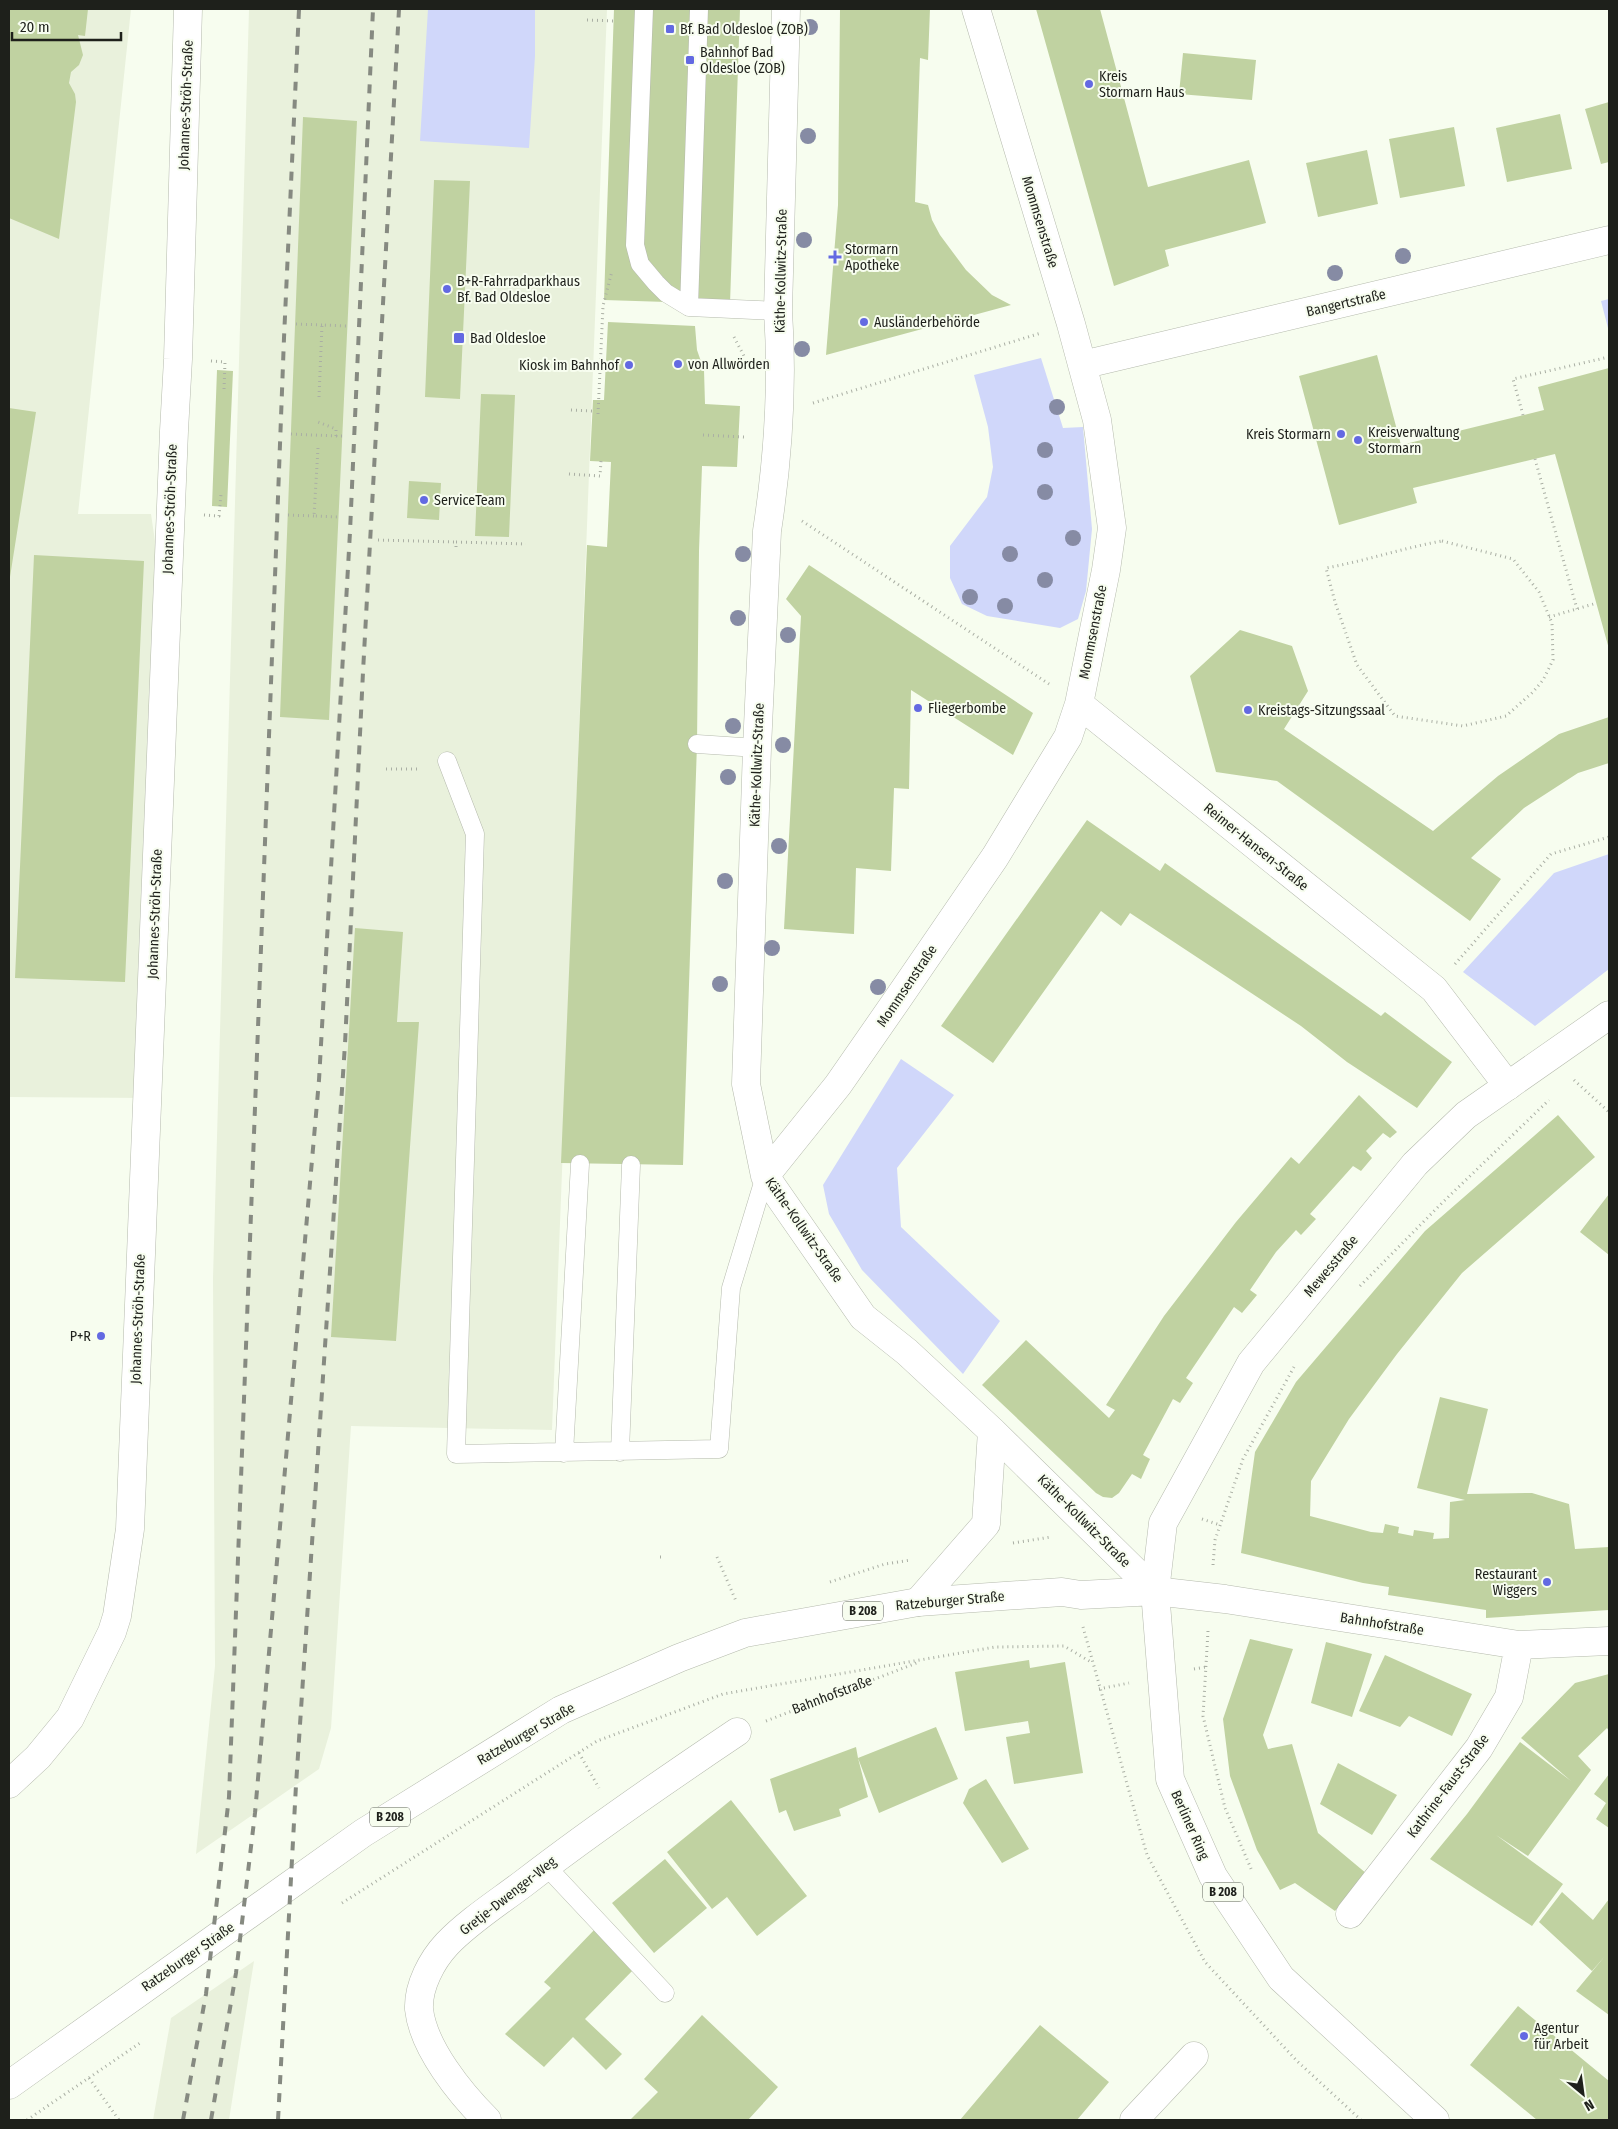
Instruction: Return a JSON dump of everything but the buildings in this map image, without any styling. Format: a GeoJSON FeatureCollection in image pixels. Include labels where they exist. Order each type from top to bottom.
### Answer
{"type":"FeatureCollection","features":[{"type":"Feature","properties":{"kind":"street","name":"Johannes-Ströh-Straße"},"geometry":{"type":"LineString","coordinates":[[9,1784],[38,1757],[70,1718],[117,1616],[130,1529],[179,350],[188,9]]}},
{"type":"Feature","properties":{"kind":"street","name":"Käthe-Kollwitz-Straße"},"geometry":{"type":"LineString","coordinates":[[786,9],[778,311],[782,360],[772,501],[767,531],[757,748],[746,1084],[765,1176],[863,1317],[907,1352],[992,1431],[1155,1591]]}},
{"type":"Feature","properties":{"kind":"street","name":"Mommsenstraße"},"geometry":{"type":"LineString","coordinates":[[765,1176],[838,1085],[995,857],[1068,737],[1079,704],[1106,570],[1112,528],[1097,420],[976,9]]}},
{"type":"Feature","properties":{"kind":"street","name":"Bangertstraße"},"geometry":{"type":"LineString","coordinates":[[1082,365],[1609,240]]}},
{"type":"Feature","properties":{"kind":"street","name":"Reimer-Hansen-Straße"},"geometry":{"type":"LineString","coordinates":[[1079,704],[1434,989],[1508,1086]]}},
{"type":"Feature","properties":{"kind":"street","name":"Mewesstraße"},"geometry":{"type":"LineString","coordinates":[[1155,1591],[1163,1522],[1251,1363],[1415,1164],[1466,1115],[1609,1014]]}},
{"type":"Feature","properties":{"kind":"street"},"geometry":{"type":"LineString","coordinates":[[918,1602],[986,1524],[992,1431]]}},
{"type":"Feature","properties":{"kind":"street","name":"Ratzeburger Straße"},"geometry":{"type":"LineString","coordinates":[[9,2085],[363,1834],[561,1710],[679,1658],[745,1633],[918,1602],[1062,1592],[1082,1595],[1155,1591]]}},
{"type":"Feature","properties":{"kind":"street","name":"Bahnhofstraße"},"geometry":{"type":"LineString","coordinates":[[1155,1591],[1225,1599],[1519,1645],[1609,1641]]}},
{"type":"Feature","properties":{"kind":"street","name":"Berliner Ring"},"geometry":{"type":"LineString","coordinates":[[1155,1591],[1170,1779],[1213,1876],[1281,1978],[1435,2120]]}},
{"type":"Feature","properties":{"kind":"street","name":"Kathrine-Faust-Straße"},"geometry":{"type":"LineString","coordinates":[[1350,1914],[1480,1748],[1509,1697],[1519,1645]]}},
{"type":"Feature","properties":{"kind":"street","name":"Gretje-Dwenger-Weg"},"geometry":{"type":"LineString","coordinates":[[487,2120],[465,2098],[427,2036],[419,2008],[426,1974],[446,1944],[546,1866],[614,1815],[738,1732]]}},
{"type":"Feature","properties":{"kind":"street"},"geometry":{"type":"LineString","coordinates":[[1134,2120],[1194,2056]]}},
{"type":"Feature","properties":{"kind":"lane"},"geometry":{"type":"LineString","coordinates":[[644,9],[635,245],[640,264],[666,293],[689,307],[778,311]]}},
{"type":"Feature","properties":{"kind":"lane"},"geometry":{"type":"LineString","coordinates":[[689,307],[699,9]]}},
{"type":"Feature","properties":{"kind":"lane"},"geometry":{"type":"LineString","coordinates":[[697,744],[757,748]]}},
{"type":"Feature","properties":{"kind":"lane"},"geometry":{"type":"LineString","coordinates":[[447,761],[475,834],[456,1454],[720,1449],[731,1288],[765,1176]]}},
{"type":"Feature","properties":{"kind":"lane"},"geometry":{"type":"LineString","coordinates":[[564,1453],[580,1164]]}},
{"type":"Feature","properties":{"kind":"lane"},"geometry":{"type":"LineString","coordinates":[[620,1452],[631,1165]]}},
{"type":"Feature","properties":{"kind":"lane"},"geometry":{"type":"LineString","coordinates":[[546,1866],[665,1993]]}},
{"type":"Feature","properties":{"kind":"path"},"geometry":{"type":"LineString","coordinates":[[598,414],[603,306],[614,262]]}},
{"type":"Feature","properties":{"kind":"path"},"geometry":{"type":"LineString","coordinates":[[689,307],[712,316],[729,330],[748,366]]}},
{"type":"Feature","properties":{"kind":"path"},"geometry":{"type":"LineString","coordinates":[[296,324],[347,326]]}},
{"type":"Feature","properties":{"kind":"path"},"geometry":{"type":"LineString","coordinates":[[319,397],[322,325]]}},
{"type":"Feature","properties":{"kind":"path"},"geometry":{"type":"LineString","coordinates":[[812,403],[1006,343]]}},
{"type":"Feature","properties":{"kind":"path"},"geometry":{"type":"LineString","coordinates":[[1523,415],[1513,378],[1609,357]]}},
{"type":"Feature","properties":{"kind":"path"},"geometry":{"type":"LineString","coordinates":[[571,410],[592,411]]}},
{"type":"Feature","properties":{"kind":"path"},"geometry":{"type":"LineString","coordinates":[[318,422],[336,429],[336,436]]}},
{"type":"Feature","properties":{"kind":"path"},"geometry":{"type":"LineString","coordinates":[[291,434],[342,436]]}},
{"type":"Feature","properties":{"kind":"path"},"geometry":{"type":"LineString","coordinates":[[703,435],[776,435]]}},
{"type":"Feature","properties":{"kind":"path"},"geometry":{"type":"LineString","coordinates":[[314,516],[318,448]]}},
{"type":"Feature","properties":{"kind":"path"},"geometry":{"type":"LineString","coordinates":[[1535,459],[1577,609]]}},
{"type":"Feature","properties":{"kind":"path"},"geometry":{"type":"LineString","coordinates":[[569,474],[600,476],[601,461]]}},
{"type":"Feature","properties":{"kind":"path"},"geometry":{"type":"LineString","coordinates":[[772,501],[1079,704]]}},
{"type":"Feature","properties":{"kind":"path"},"geometry":{"type":"LineString","coordinates":[[288,515],[338,517]]}},
{"type":"Feature","properties":{"kind":"path"},"geometry":{"type":"LineString","coordinates":[[498,543],[499,537]]}},
{"type":"Feature","properties":{"kind":"path"},"geometry":{"type":"LineString","coordinates":[[378,540],[526,544]]}},
{"type":"Feature","properties":{"kind":"path"},"geometry":{"type":"LineString","coordinates":[[1442,541],[1513,559],[1539,592],[1549,617],[1552,623],[1553,660],[1533,692],[1506,716],[1463,726],[1395,716],[1357,665],[1335,602],[1326,568],[1354,563],[1397,549],[1442,541]]}},
{"type":"Feature","properties":{"kind":"path"},"geometry":{"type":"LineString","coordinates":[[456,542],[456,548]]}},
{"type":"Feature","properties":{"kind":"path"},"geometry":{"type":"LineString","coordinates":[[1549,617],[1597,603]]}},
{"type":"Feature","properties":{"kind":"path"},"geometry":{"type":"LineString","coordinates":[[1434,989],[1551,854],[1609,837]]}},
{"type":"Feature","properties":{"kind":"path"},"geometry":{"type":"LineString","coordinates":[[1572,1078],[1609,1112]]}},
{"type":"Feature","properties":{"kind":"path"},"geometry":{"type":"LineString","coordinates":[[660,1557],[665,1557]]}},
{"type":"Feature","properties":{"kind":"path"},"geometry":{"type":"LineString","coordinates":[[717,1557],[736,1602]]}},
{"type":"Feature","properties":{"kind":"path","name":"Bahnhofstraße"},"geometry":{"type":"LineString","coordinates":[[738,1732],[927,1659]]}},
{"type":"Feature","properties":{"kind":"path"},"geometry":{"type":"LineString","coordinates":[[579,1753],[614,1815]]}},
{"type":"Feature","properties":{"kind":"path"},"geometry":{"type":"LineString","coordinates":[[27,2120],[140,2043]]}},
{"type":"Feature","properties":{"kind":"path"},"geometry":{"type":"LineString","coordinates":[[89,2078],[119,2120]]}},
{"type":"Feature","properties":{"kind":"shaded area"},"geometry":{"type":"Polygon","coordinates":[[[9,9],[131,9],[78,514],[151,514],[166,616],[147,1098],[9,1097],[9,9]]]}},
{"type":"Feature","properties":{"kind":"shaded area"},"geometry":{"type":"Polygon","coordinates":[[[249,9],[607,9],[552,1430],[351,1426],[331,1728],[319,1769],[196,1854],[215,1666],[213,1278],[249,9]]]}},
{"type":"Feature","properties":{"kind":"shaded area"},"geometry":{"type":"Polygon","coordinates":[[[428,9],[535,9],[535,56],[529,148],[420,141],[428,9]]]}},
{"type":"Feature","properties":{"kind":"shaded area"},"geometry":{"type":"Polygon","coordinates":[[[1609,299],[1609,332],[1601,301],[1609,299]]]}},
{"type":"Feature","properties":{"kind":"shaded area"},"geometry":{"type":"Polygon","coordinates":[[[1041,358],[1063,428],[1083,427],[1092,529],[1086,591],[1078,619],[1060,628],[987,616],[962,604],[950,578],[950,546],[987,497],[993,467],[988,427],[974,375],[1041,358]]]}},
{"type":"Feature","properties":{"kind":"shaded area"},"geometry":{"type":"Polygon","coordinates":[[[1609,854],[1609,969],[1535,1026],[1463,972],[1554,873],[1609,854]]]}},
{"type":"Feature","properties":{"kind":"shaded area"},"geometry":{"type":"Polygon","coordinates":[[[901,1059],[954,1095],[897,1168],[901,1227],[1000,1321],[963,1374],[862,1270],[829,1214],[823,1185],[901,1059]]]}},
{"type":"Feature","properties":{"kind":"shaded area"},"geometry":{"type":"Polygon","coordinates":[[[254,1961],[229,2120],[153,2120],[171,2018],[254,1961]]]}},
{"type":"Feature","properties":{"kind":"railway"},"geometry":{"type":"LineString","coordinates":[[183,2120],[206,1994],[229,1797],[284,338],[299,9]]}},
{"type":"Feature","properties":{"kind":"railway"},"geometry":{"type":"LineString","coordinates":[[211,2120],[236,1973],[255,1813],[319,1080],[350,532],[373,9]]}},
{"type":"Feature","properties":{"kind":"railway"},"geometry":{"type":"LineString","coordinates":[[278,2120],[296,1785],[345,1044],[399,9]]}},
{"type":"Feature","properties":{"kind":"place","name":"Bf. Bad Oldesloe (ZOB)"},"geometry":{"type":"Point","coordinates":[670,29]}},
{"type":"Feature","properties":{"kind":"place","name":"Bahnhof Bad Oldesloe (ZOB)"},"geometry":{"type":"Point","coordinates":[690,60]}},
{"type":"Feature","properties":{"kind":"place","name":"Kreis Stormarn Haus"},"geometry":{"type":"Point","coordinates":[1089,84]}},
{"type":"Feature","properties":{"kind":"place","name":"Stormarn Apotheke"},"geometry":{"type":"Point","coordinates":[835,257]}},
{"type":"Feature","properties":{"kind":"place","name":"B+R-Fahrradparkhaus Bf. Bad Oldesloe"},"geometry":{"type":"Point","coordinates":[447,289]}},
{"type":"Feature","properties":{"kind":"place","name":"Ausländerbehörde"},"geometry":{"type":"Point","coordinates":[864,322]}},
{"type":"Feature","properties":{"kind":"place","name":"Bad Oldesloe"},"geometry":{"type":"Point","coordinates":[459,338]}},
{"type":"Feature","properties":{"kind":"place","name":"von Allwörden"},"geometry":{"type":"Point","coordinates":[678,364]}},
{"type":"Feature","properties":{"kind":"place","name":"Kiosk im Bahnhof"},"geometry":{"type":"Point","coordinates":[629,365]}},
{"type":"Feature","properties":{"kind":"place","name":"Kreis Stormarn"},"geometry":{"type":"Point","coordinates":[1341,434]}},
{"type":"Feature","properties":{"kind":"place","name":"Kreisverwaltung Stormarn"},"geometry":{"type":"Point","coordinates":[1358,440]}},
{"type":"Feature","properties":{"kind":"place","name":"ServiceTeam"},"geometry":{"type":"Point","coordinates":[424,500]}},
{"type":"Feature","properties":{"kind":"place","name":"Fliegerbombe"},"geometry":{"type":"Point","coordinates":[918,708]}},
{"type":"Feature","properties":{"kind":"place","name":"Kreistags-Sitzungssaal"},"geometry":{"type":"Point","coordinates":[1248,710]}},
{"type":"Feature","properties":{"kind":"place","name":"P+R"},"geometry":{"type":"Point","coordinates":[101,1336]}},
{"type":"Feature","properties":{"kind":"place","name":"Restaurant Wiggers"},"geometry":{"type":"Point","coordinates":[1547,1582]}},
{"type":"Feature","properties":{"kind":"place","name":"Agentur für Arbeit"},"geometry":{"type":"Point","coordinates":[1524,2036]}}]}
